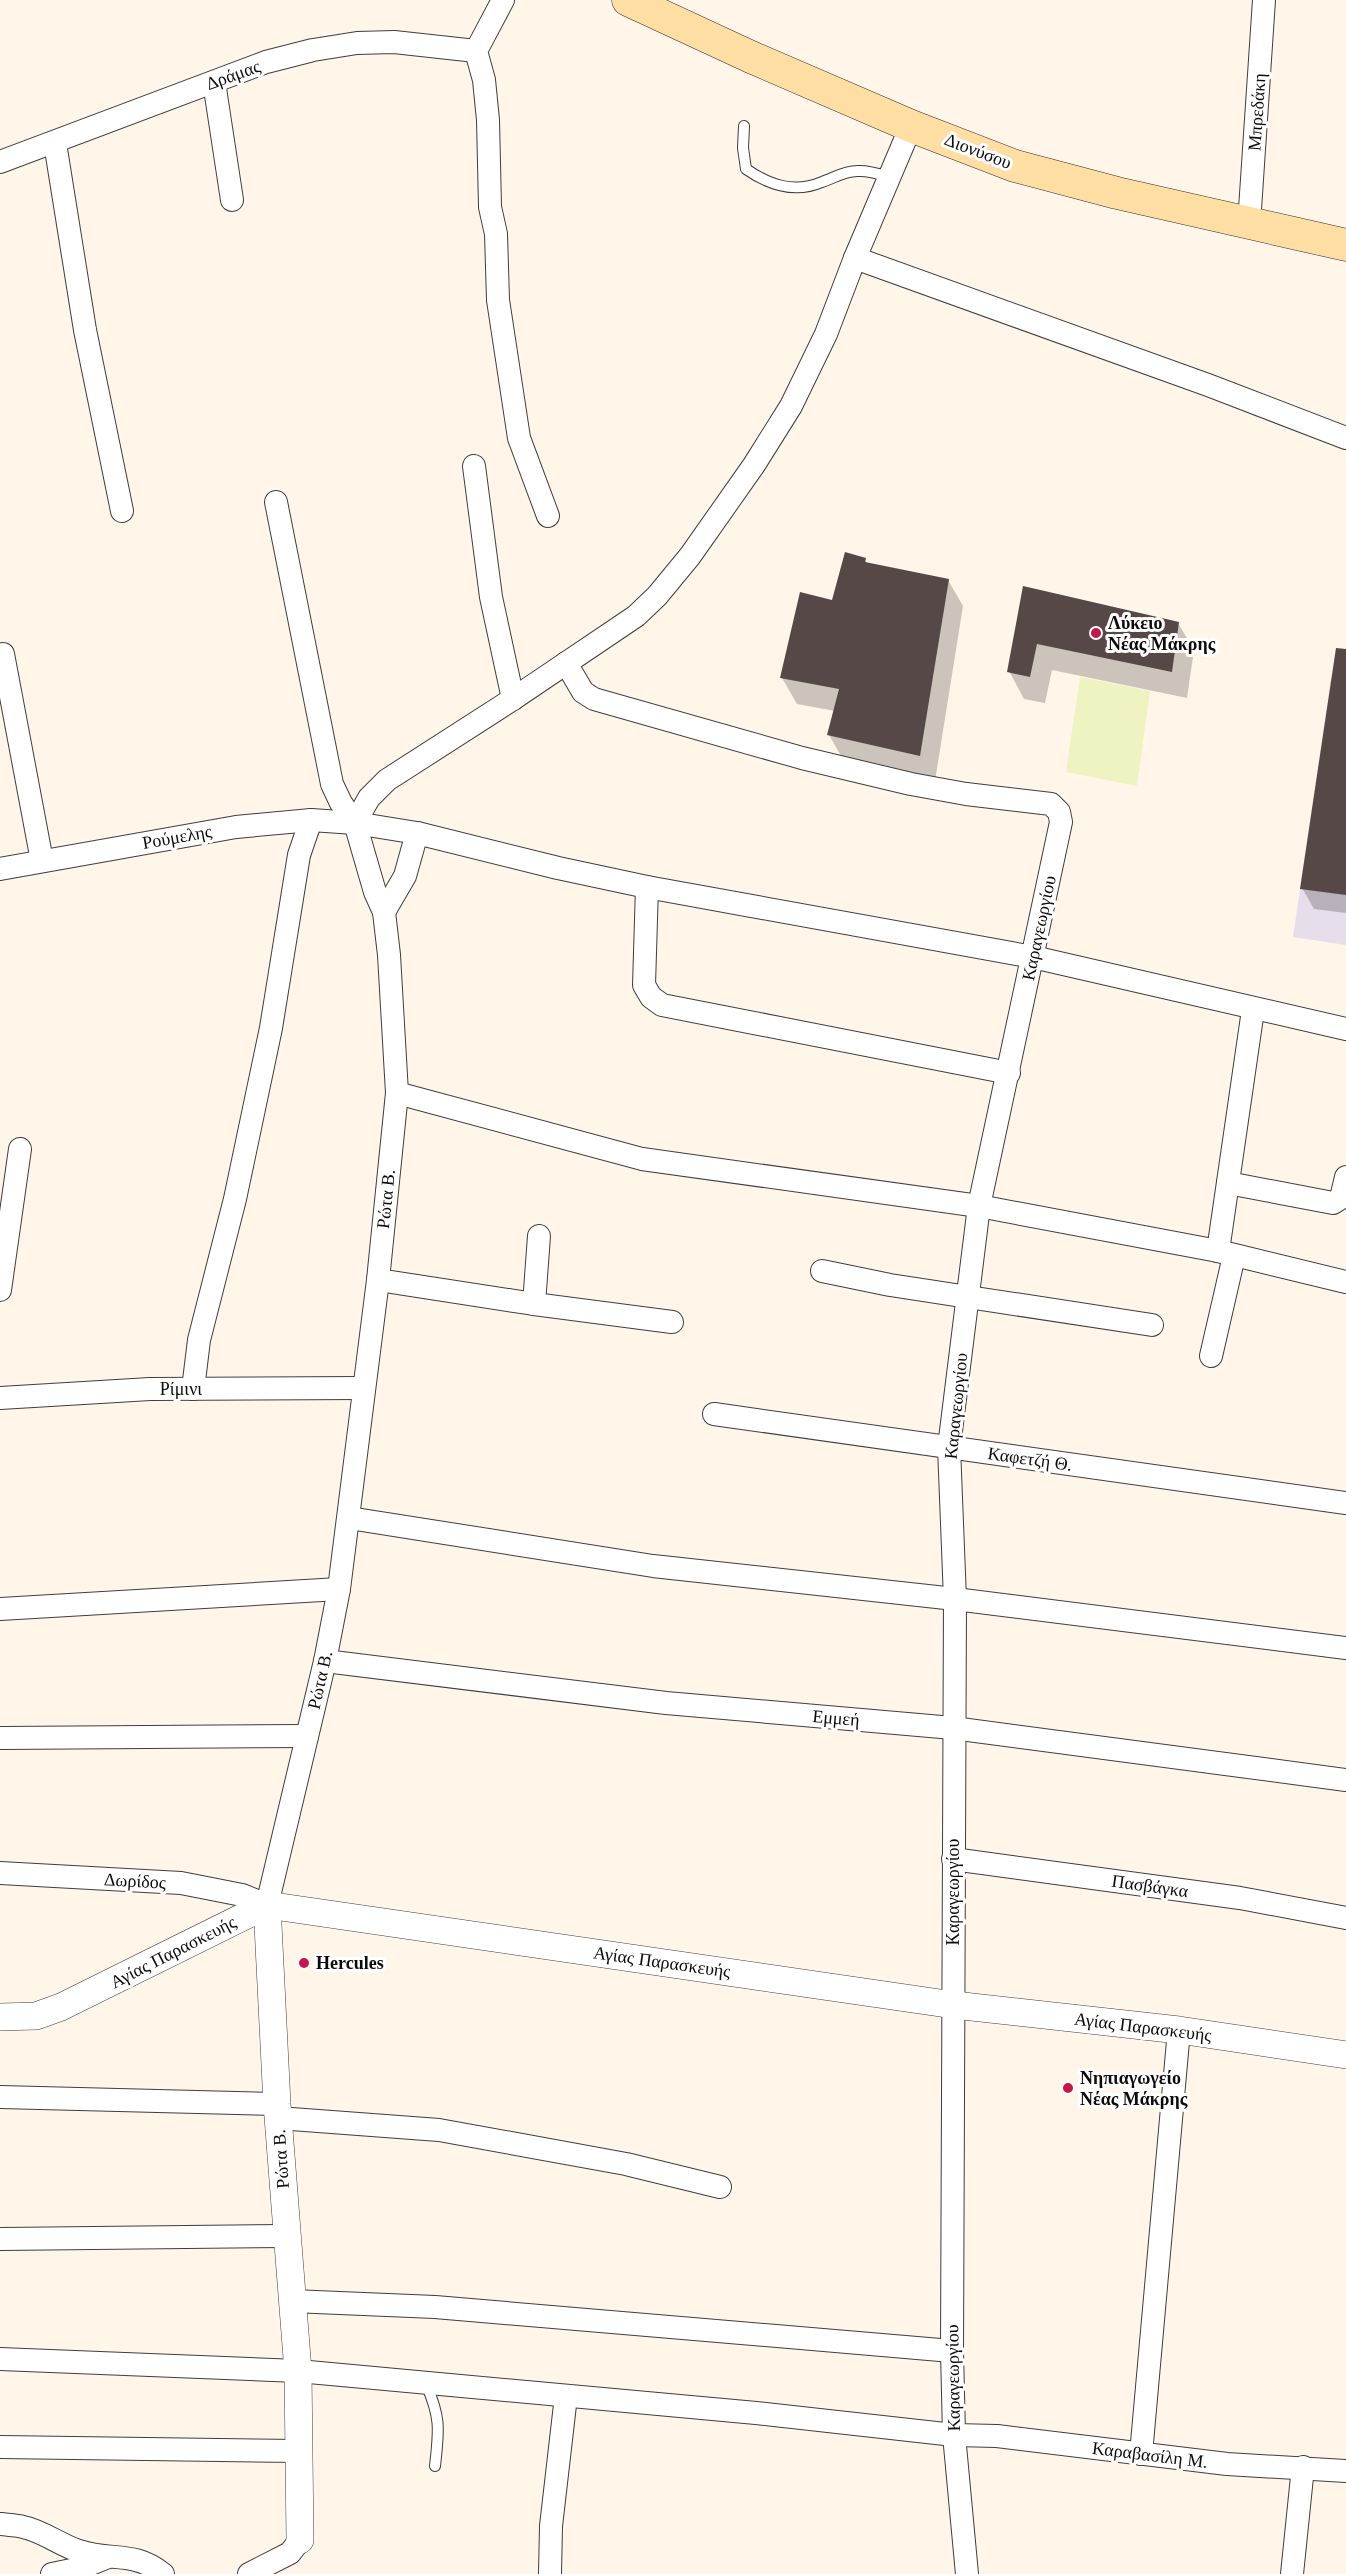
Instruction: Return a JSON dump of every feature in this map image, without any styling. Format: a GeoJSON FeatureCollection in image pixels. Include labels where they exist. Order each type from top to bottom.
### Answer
{"type":"FeatureCollection","features":[{"type":"Feature","properties":{"kind":"main road","name":"Διονύσου"},"geometry":{"type":"LineString","coordinates":[[628,0],[751,57],[911,126],[996,159],[1049,176],[1346,245]]}},
{"type":"Feature","properties":{"kind":"street"},"geometry":{"type":"LineString","coordinates":[[503,0],[476,51],[483,80],[488,120],[490,207],[496,234],[498,300],[519,438],[548,516]]}},
{"type":"Feature","properties":{"kind":"street","name":"Μπρεδάκη"},"geometry":{"type":"LineString","coordinates":[[1249,224],[1264,0]]}},
{"type":"Feature","properties":{"kind":"street","name":"Δράμας"},"geometry":{"type":"LineString","coordinates":[[0,162],[278,59],[313,50],[357,43],[394,42],[476,51]]}},
{"type":"Feature","properties":{"kind":"street"},"geometry":{"type":"LineString","coordinates":[[214,82],[232,200]]}},
{"type":"Feature","properties":{"kind":"street"},"geometry":{"type":"LineString","coordinates":[[355,823],[369,798],[387,780],[636,616],[657,596],[690,556],[754,465],[791,406],[826,334],[855,258],[911,126]]}},
{"type":"Feature","properties":{"kind":"street"},"geometry":{"type":"LineString","coordinates":[[55,143],[85,330],[122,512]]}},
{"type":"Feature","properties":{"kind":"street"},"geometry":{"type":"LineString","coordinates":[[855,258],[1208,385],[1346,438]]}},
{"type":"Feature","properties":{"kind":"street"},"geometry":{"type":"LineString","coordinates":[[474,466],[491,597],[513,699]]}},
{"type":"Feature","properties":{"kind":"street","name":"Ρώτα Β."},"geometry":{"type":"LineString","coordinates":[[276,502],[332,784],[341,803],[355,823],[375,892],[384,912],[389,955],[397,1093],[378,1280],[339,1589],[325,1661],[267,1905],[278,2111],[298,2371],[300,2540]]}},
{"type":"Feature","properties":{"kind":"street"},"geometry":{"type":"LineString","coordinates":[[3,654],[42,861]]}},
{"type":"Feature","properties":{"kind":"street","name":"Καραγεωργίου"},"geometry":{"type":"LineString","coordinates":[[566,663],[583,692],[594,699],[802,758],[911,784],[966,794],[1051,804],[1059,812],[1061,822],[979,1206],[949,1447],[955,1599],[952,2351],[954,2434],[967,2574]]}},
{"type":"Feature","properties":{"kind":"street"},"geometry":{"type":"LineString","coordinates":[[193,1389],[199,1340],[235,1199],[271,1028],[299,855],[311,820]]}},
{"type":"Feature","properties":{"kind":"street","name":"Ρούμελης"},"geometry":{"type":"LineString","coordinates":[[0,869],[236,827],[311,820],[355,823],[417,833],[558,868],[647,887],[1033,957],[1253,1010],[1346,1029]]}},
{"type":"Feature","properties":{"kind":"street"},"geometry":{"type":"LineString","coordinates":[[384,912],[405,876],[417,833]]}},
{"type":"Feature","properties":{"kind":"street"},"geometry":{"type":"LineString","coordinates":[[647,887],[644,985],[651,997],[662,1005],[1009,1074]]}},
{"type":"Feature","properties":{"kind":"street"},"geometry":{"type":"LineString","coordinates":[[1211,1356],[1226,1254],[1228,1183],[1253,1010]]}},
{"type":"Feature","properties":{"kind":"street"},"geometry":{"type":"LineString","coordinates":[[397,1093],[642,1159],[979,1206],[1226,1254],[1346,1282]]}},
{"type":"Feature","properties":{"kind":"street"},"geometry":{"type":"LineString","coordinates":[[0,1290],[20,1149]]}},
{"type":"Feature","properties":{"kind":"street"},"geometry":{"type":"LineString","coordinates":[[1228,1183],[1333,1203],[1341,1198],[1346,1177]]}},
{"type":"Feature","properties":{"kind":"street"},"geometry":{"type":"LineString","coordinates":[[534,1304],[539,1236]]}},
{"type":"Feature","properties":{"kind":"street"},"geometry":{"type":"LineString","coordinates":[[822,1271],[890,1285],[1152,1325]]}},
{"type":"Feature","properties":{"kind":"street"},"geometry":{"type":"LineString","coordinates":[[378,1280],[672,1322]]}},
{"type":"Feature","properties":{"kind":"street","name":"Ρίμινι"},"geometry":{"type":"LineString","coordinates":[[0,1398],[150,1389],[363,1388]]}},
{"type":"Feature","properties":{"kind":"street","name":"Καφετζή Θ."},"geometry":{"type":"LineString","coordinates":[[714,1414],[1346,1503]]}},
{"type":"Feature","properties":{"kind":"street"},"geometry":{"type":"LineString","coordinates":[[349,1518],[653,1566],[955,1599],[1346,1648]]}},
{"type":"Feature","properties":{"kind":"street"},"geometry":{"type":"LineString","coordinates":[[0,1609],[339,1589]]}},
{"type":"Feature","properties":{"kind":"street","name":"Εμμεή"},"geometry":{"type":"LineString","coordinates":[[325,1661],[666,1702],[953,1728],[1346,1780]]}},
{"type":"Feature","properties":{"kind":"street"},"geometry":{"type":"LineString","coordinates":[[0,1738],[307,1736]]}},
{"type":"Feature","properties":{"kind":"street","name":"Πασβάγκα"},"geometry":{"type":"LineString","coordinates":[[953,1859],[1240,1898],[1346,1918]]}},
{"type":"Feature","properties":{"kind":"street","name":"Δωρίδος"},"geometry":{"type":"LineString","coordinates":[[0,1873],[181,1883],[242,1895],[267,1905]]}},
{"type":"Feature","properties":{"kind":"street","name":"Αγίας Παρασκευής"},"geometry":{"type":"LineString","coordinates":[[0,2017],[36,2016],[61,2007],[267,1905],[954,2005],[1179,2030],[1346,2055]]}},
{"type":"Feature","properties":{"kind":"street"},"geometry":{"type":"LineString","coordinates":[[1141,2454],[1179,2030]]}},
{"type":"Feature","properties":{"kind":"street"},"geometry":{"type":"LineString","coordinates":[[0,2097],[278,2111],[439,2130],[626,2164],[720,2187]]}},
{"type":"Feature","properties":{"kind":"street"},"geometry":{"type":"LineString","coordinates":[[0,2239],[287,2235]]}},
{"type":"Feature","properties":{"kind":"street"},"geometry":{"type":"LineString","coordinates":[[292,2301],[435,2307],[952,2351]]}},
{"type":"Feature","properties":{"kind":"street","name":"Καραβασίλη Μ."},"geometry":{"type":"LineString","coordinates":[[0,2359],[298,2371],[954,2434],[997,2436],[1227,2464],[1346,2471]]}},
{"type":"Feature","properties":{"kind":"street"},"geometry":{"type":"LineString","coordinates":[[550,2574],[551,2526],[566,2396]]}},
{"type":"Feature","properties":{"kind":"street"},"geometry":{"type":"LineString","coordinates":[[0,2447],[299,2451]]}},
{"type":"Feature","properties":{"kind":"street"},"geometry":{"type":"LineString","coordinates":[[1292,2574],[1303,2467]]}},
{"type":"Feature","properties":{"kind":"street"},"geometry":{"type":"LineString","coordinates":[[0,2524],[23,2526],[79,2551],[140,2560],[163,2574]]}},
{"type":"Feature","properties":{"kind":"street"},"geometry":{"type":"LineString","coordinates":[[249,2574],[290,2553],[300,2540]]}},
{"type":"Feature","properties":{"kind":"street"},"geometry":{"type":"LineString","coordinates":[[52,2574],[81,2568],[108,2557]]}},
{"type":"Feature","properties":{"kind":"lane"},"geometry":{"type":"LineString","coordinates":[[744,126],[743,147],[746,169],[778,187],[800,188],[818,184],[846,172],[860,170],[890,177]]}},
{"type":"Feature","properties":{"kind":"lane"},"geometry":{"type":"LineString","coordinates":[[426,2384],[438,2409],[439,2434],[435,2466]]}},
{"type":"Feature","properties":{"kind":"shaded area"},"geometry":{"type":"Polygon","coordinates":[[[1331,678],[1346,679],[1346,945],[1293,937],[1331,678]]]}},
{"type":"Feature","properties":{"kind":"green space"},"geometry":{"type":"Polygon","coordinates":[[[1080,677],[1150,691],[1137,786],[1066,772],[1080,677]]]}},
{"type":"Feature","properties":{"kind":"building"},"geometry":{"type":"Polygon","coordinates":[[[845,552],[866,558],[865,562],[949,579],[920,756],[827,735],[839,689],[780,678],[800,592],[832,600],[845,552]]]}},
{"type":"Feature","properties":{"kind":"building","name":"Λύκειο Νέας Μάκρης"},"geometry":{"type":"Polygon","coordinates":[[[1023,586],[1179,622],[1172,672],[1037,644],[1030,677],[1007,672],[1023,586]]]}},
{"type":"Feature","properties":{"kind":"building"},"geometry":{"type":"Polygon","coordinates":[[[1336,648],[1346,649],[1346,895],[1300,889],[1336,648]]]}},
{"type":"Feature","properties":{"kind":"place","name":"Λύκειο Νέας Μάκρης"},"geometry":{"type":"Point","coordinates":[1096,633]}},
{"type":"Feature","properties":{"kind":"place","name":"Hercules"},"geometry":{"type":"Point","coordinates":[304,1963]}},
{"type":"Feature","properties":{"kind":"place","name":"Νηπιαγωγείο Νέας Μάκρης"},"geometry":{"type":"Point","coordinates":[1068,2088]}}]}
